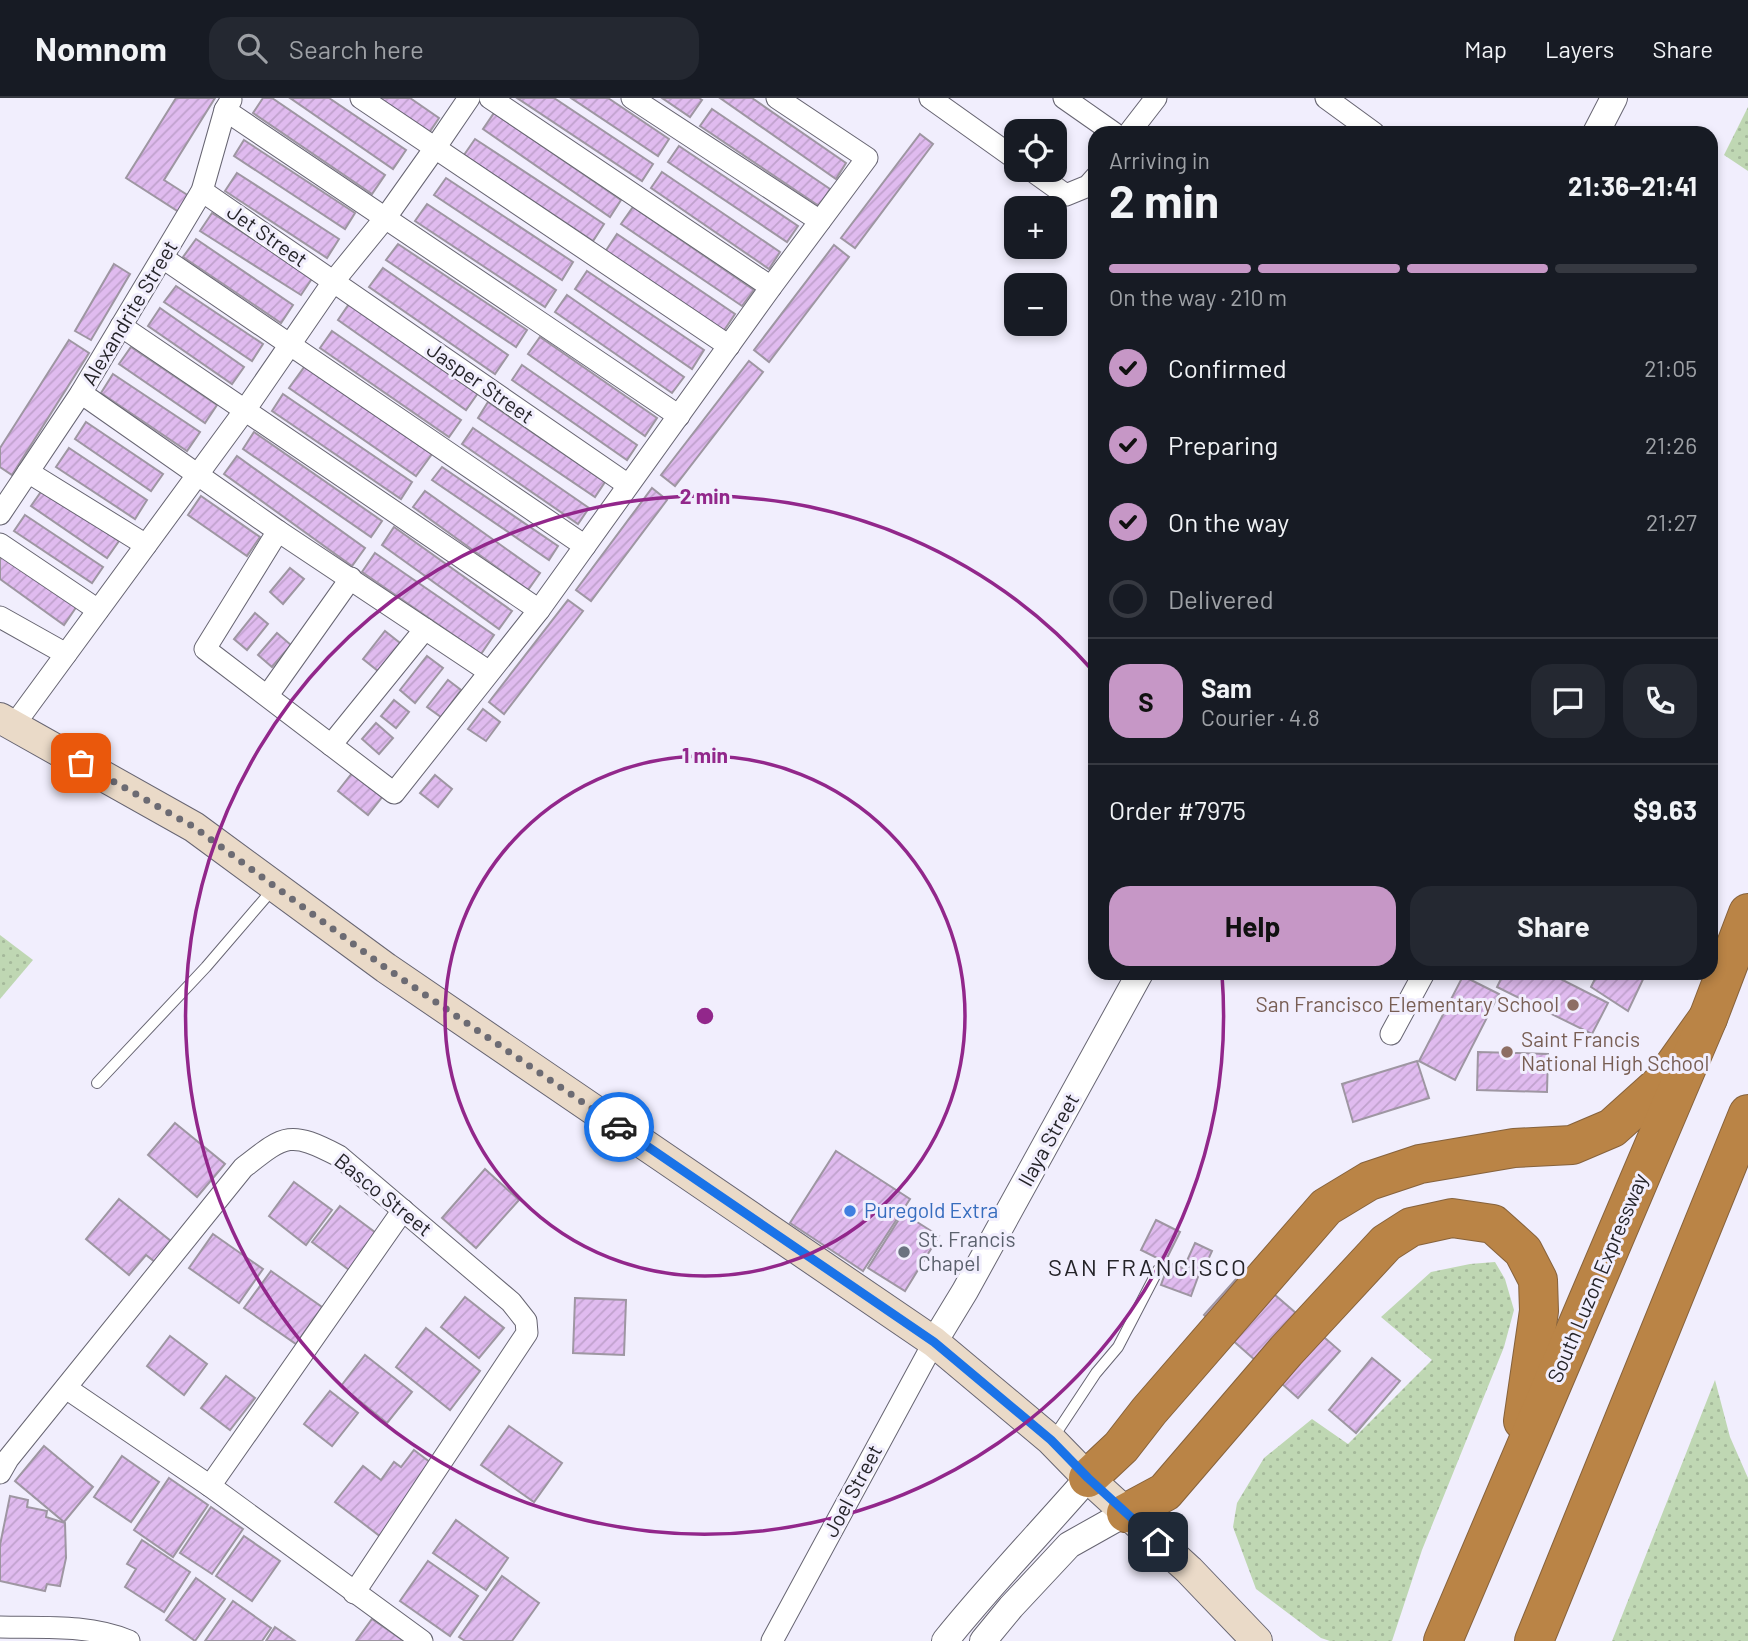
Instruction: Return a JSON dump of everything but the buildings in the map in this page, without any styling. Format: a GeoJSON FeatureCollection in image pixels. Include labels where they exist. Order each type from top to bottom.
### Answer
{"type":"FeatureCollection","features":[{"type":"Feature","properties":{"kind":"highway","name":"South Luzon Expressway"},"geometry":{"type":"LineString","coordinates":[[1443,1641],[1708,1018],[1748,913]]}},
{"type":"Feature","properties":{"kind":"highway"},"geometry":{"type":"LineString","coordinates":[[1088,1478],[1121,1447],[1326,1207],[1369,1181],[1420,1164],[1514,1148],[1572,1145],[1612,1128],[1661,1084],[1708,1018]]}},
{"type":"Feature","properties":{"kind":"highway"},"geometry":{"type":"LineString","coordinates":[[1534,1641],[1748,1114]]}},
{"type":"Feature","properties":{"kind":"highway"},"geometry":{"type":"LineString","coordinates":[[1126,1513],[1165,1492],[1286,1351],[1386,1243],[1411,1227],[1452,1218],[1493,1224],[1523,1251],[1538,1280],[1539,1311],[1516,1472]]}},
{"type":"Feature","properties":{"kind":"main road"},"geometry":{"type":"LineString","coordinates":[[7,721],[194,827],[386,968],[934,1342],[1051,1440],[1088,1478],[1189,1570],[1257,1641]]}},
{"type":"Feature","properties":{"kind":"street"},"geometry":{"type":"LineString","coordinates":[[361,98],[729,346]]}},
{"type":"Feature","properties":{"kind":"street"},"geometry":{"type":"LineString","coordinates":[[7,721],[66,654],[245,410],[332,282],[386,217],[469,98]]}},
{"type":"Feature","properties":{"kind":"street"},"geometry":{"type":"LineString","coordinates":[[490,98],[771,288]]}},
{"type":"Feature","properties":{"kind":"street"},"geometry":{"type":"LineString","coordinates":[[632,98],[820,221]]}},
{"type":"Feature","properties":{"kind":"street"},"geometry":{"type":"LineString","coordinates":[[278,531],[205,649],[394,793],[538,610],[867,158],[777,98]]}},
{"type":"Feature","properties":{"kind":"street"},"geometry":{"type":"LineString","coordinates":[[930,98],[1004,151]]}},
{"type":"Feature","properties":{"kind":"street"},"geometry":{"type":"LineString","coordinates":[[1134,126],[1156,98]]}},
{"type":"Feature","properties":{"kind":"street"},"geometry":{"type":"LineString","coordinates":[[1326,98],[1364,126]]}},
{"type":"Feature","properties":{"kind":"street"},"geometry":{"type":"LineString","coordinates":[[1599,126],[1614,98]]}},
{"type":"Feature","properties":{"kind":"street"},"geometry":{"type":"LineString","coordinates":[[1078,102],[1106,126]]}},
{"type":"Feature","properties":{"kind":"street"},"geometry":{"type":"LineString","coordinates":[[229,104],[386,217],[678,415]]}},
{"type":"Feature","properties":{"kind":"street","name":"Alexandrite Street"},"geometry":{"type":"LineString","coordinates":[[0,514],[81,393],[202,191],[229,104]]}},
{"type":"Feature","properties":{"kind":"street"},"geometry":{"type":"LineString","coordinates":[[1048,182],[1066,195],[1088,186]]}},
{"type":"Feature","properties":{"kind":"street","name":"Jet Street"},"geometry":{"type":"LineString","coordinates":[[202,191],[332,282]]}},
{"type":"Feature","properties":{"kind":"street"},"geometry":{"type":"LineString","coordinates":[[163,258],[585,546]]}},
{"type":"Feature","properties":{"kind":"street","name":"Jasper Street"},"geometry":{"type":"LineString","coordinates":[[332,282],[628,485]]}},
{"type":"Feature","properties":{"kind":"street"},"geometry":{"type":"LineString","coordinates":[[121,326],[538,610]]}},
{"type":"Feature","properties":{"kind":"street"},"geometry":{"type":"LineString","coordinates":[[81,393],[278,531],[488,671]]}},
{"type":"Feature","properties":{"kind":"street"},"geometry":{"type":"LineString","coordinates":[[28,472],[146,545]]}},
{"type":"Feature","properties":{"kind":"street"},"geometry":{"type":"LineString","coordinates":[[0,544],[98,610]]}},
{"type":"Feature","properties":{"kind":"street"},"geometry":{"type":"LineString","coordinates":[[268,695],[351,578]]}},
{"type":"Feature","properties":{"kind":"street"},"geometry":{"type":"LineString","coordinates":[[0,617],[66,654]]}},
{"type":"Feature","properties":{"kind":"street"},"geometry":{"type":"LineString","coordinates":[[331,745],[425,629]]}},
{"type":"Feature","properties":{"kind":"street","name":"Ilaya Street"},"geometry":{"type":"LineString","coordinates":[[934,1342],[965,1291],[1136,980]]}},
{"type":"Feature","properties":{"kind":"street"},"geometry":{"type":"LineString","coordinates":[[1391,1034],[1420,980]]}},
{"type":"Feature","properties":{"kind":"street","name":"Basco Street"},"geometry":{"type":"LineString","coordinates":[[0,1473],[8,1459],[243,1168],[277,1142],[291,1139],[312,1142],[340,1156],[511,1302],[526,1321],[527,1333],[354,1593]]}},
{"type":"Feature","properties":{"kind":"street"},"geometry":{"type":"LineString","coordinates":[[210,1486],[402,1210]]}},
{"type":"Feature","properties":{"kind":"street","name":"Joel Street"},"geometry":{"type":"LineString","coordinates":[[772,1641],[934,1342]]}},
{"type":"Feature","properties":{"kind":"street"},"geometry":{"type":"LineString","coordinates":[[66,1388],[210,1486],[422,1641]]}},
{"type":"Feature","properties":{"kind":"street"},"geometry":{"type":"LineString","coordinates":[[945,1641],[988,1587],[1037,1537],[1088,1478]]}},
{"type":"Feature","properties":{"kind":"street"},"geometry":{"type":"LineString","coordinates":[[983,1641],[1069,1545],[1126,1513]]}},
{"type":"Feature","properties":{"kind":"street"},"geometry":{"type":"LineString","coordinates":[[0,1627],[76,1629],[112,1634],[129,1641]]}},
{"type":"Feature","properties":{"kind":"lane"},"geometry":{"type":"LineString","coordinates":[[97,1083],[206,967],[275,887]]}},
{"type":"Feature","properties":{"kind":"lane"},"geometry":{"type":"LineString","coordinates":[[1051,1440],[1096,1373],[1118,1347],[1158,1270]]}},
{"type":"Feature","properties":{"kind":"green space"},"geometry":{"type":"Polygon","coordinates":[[[1748,107],[1748,171],[1724,155],[1748,107]]]}},
{"type":"Feature","properties":{"kind":"green space"},"geometry":{"type":"Polygon","coordinates":[[[0,935],[33,960],[0,999],[0,935]]]}},
{"type":"Feature","properties":{"kind":"green space"},"geometry":{"type":"Polygon","coordinates":[[[1495,1262],[1505,1279],[1514,1310],[1504,1347],[1422,1550],[1392,1641],[1330,1641],[1321,1638],[1256,1589],[1233,1527],[1237,1503],[1264,1458],[1312,1419],[1348,1444],[1432,1360],[1381,1317],[1431,1272],[1495,1262]]]}},
{"type":"Feature","properties":{"kind":"green space"},"geometry":{"type":"Polygon","coordinates":[[[1715,1380],[1730,1437],[1748,1478],[1748,1641],[1612,1641],[1715,1380]]]}},
{"type":"Feature","properties":{"kind":"way so far"},"geometry":{"type":"LineString","coordinates":[[81,763],[194,827],[386,968],[619,1127]]}},
{"type":"Feature","properties":{"kind":"place","name":"San Francisco Elementary School"},"geometry":{"type":"Point","coordinates":[1573,1005]}},
{"type":"Feature","properties":{"kind":"place","name":"Saint Francis National High School"},"geometry":{"type":"Point","coordinates":[1507,1052]}},
{"type":"Feature","properties":{"kind":"place","name":"Puregold Extra"},"geometry":{"type":"Point","coordinates":[850,1211]}},
{"type":"Feature","properties":{"kind":"place","name":"St. Francis Chapel"},"geometry":{"type":"Point","coordinates":[904,1252]}},
{"type":"Feature","properties":{"kind":"district","name":"SAN FRANCISCO"},"geometry":{"type":"Point","coordinates":[1148,1268]}},
{"type":"Feature","properties":{"kind":"route"},"geometry":{"type":"LineString","coordinates":[[619,1127],[934,1342],[1051,1440],[1158,1542]]}}]}
